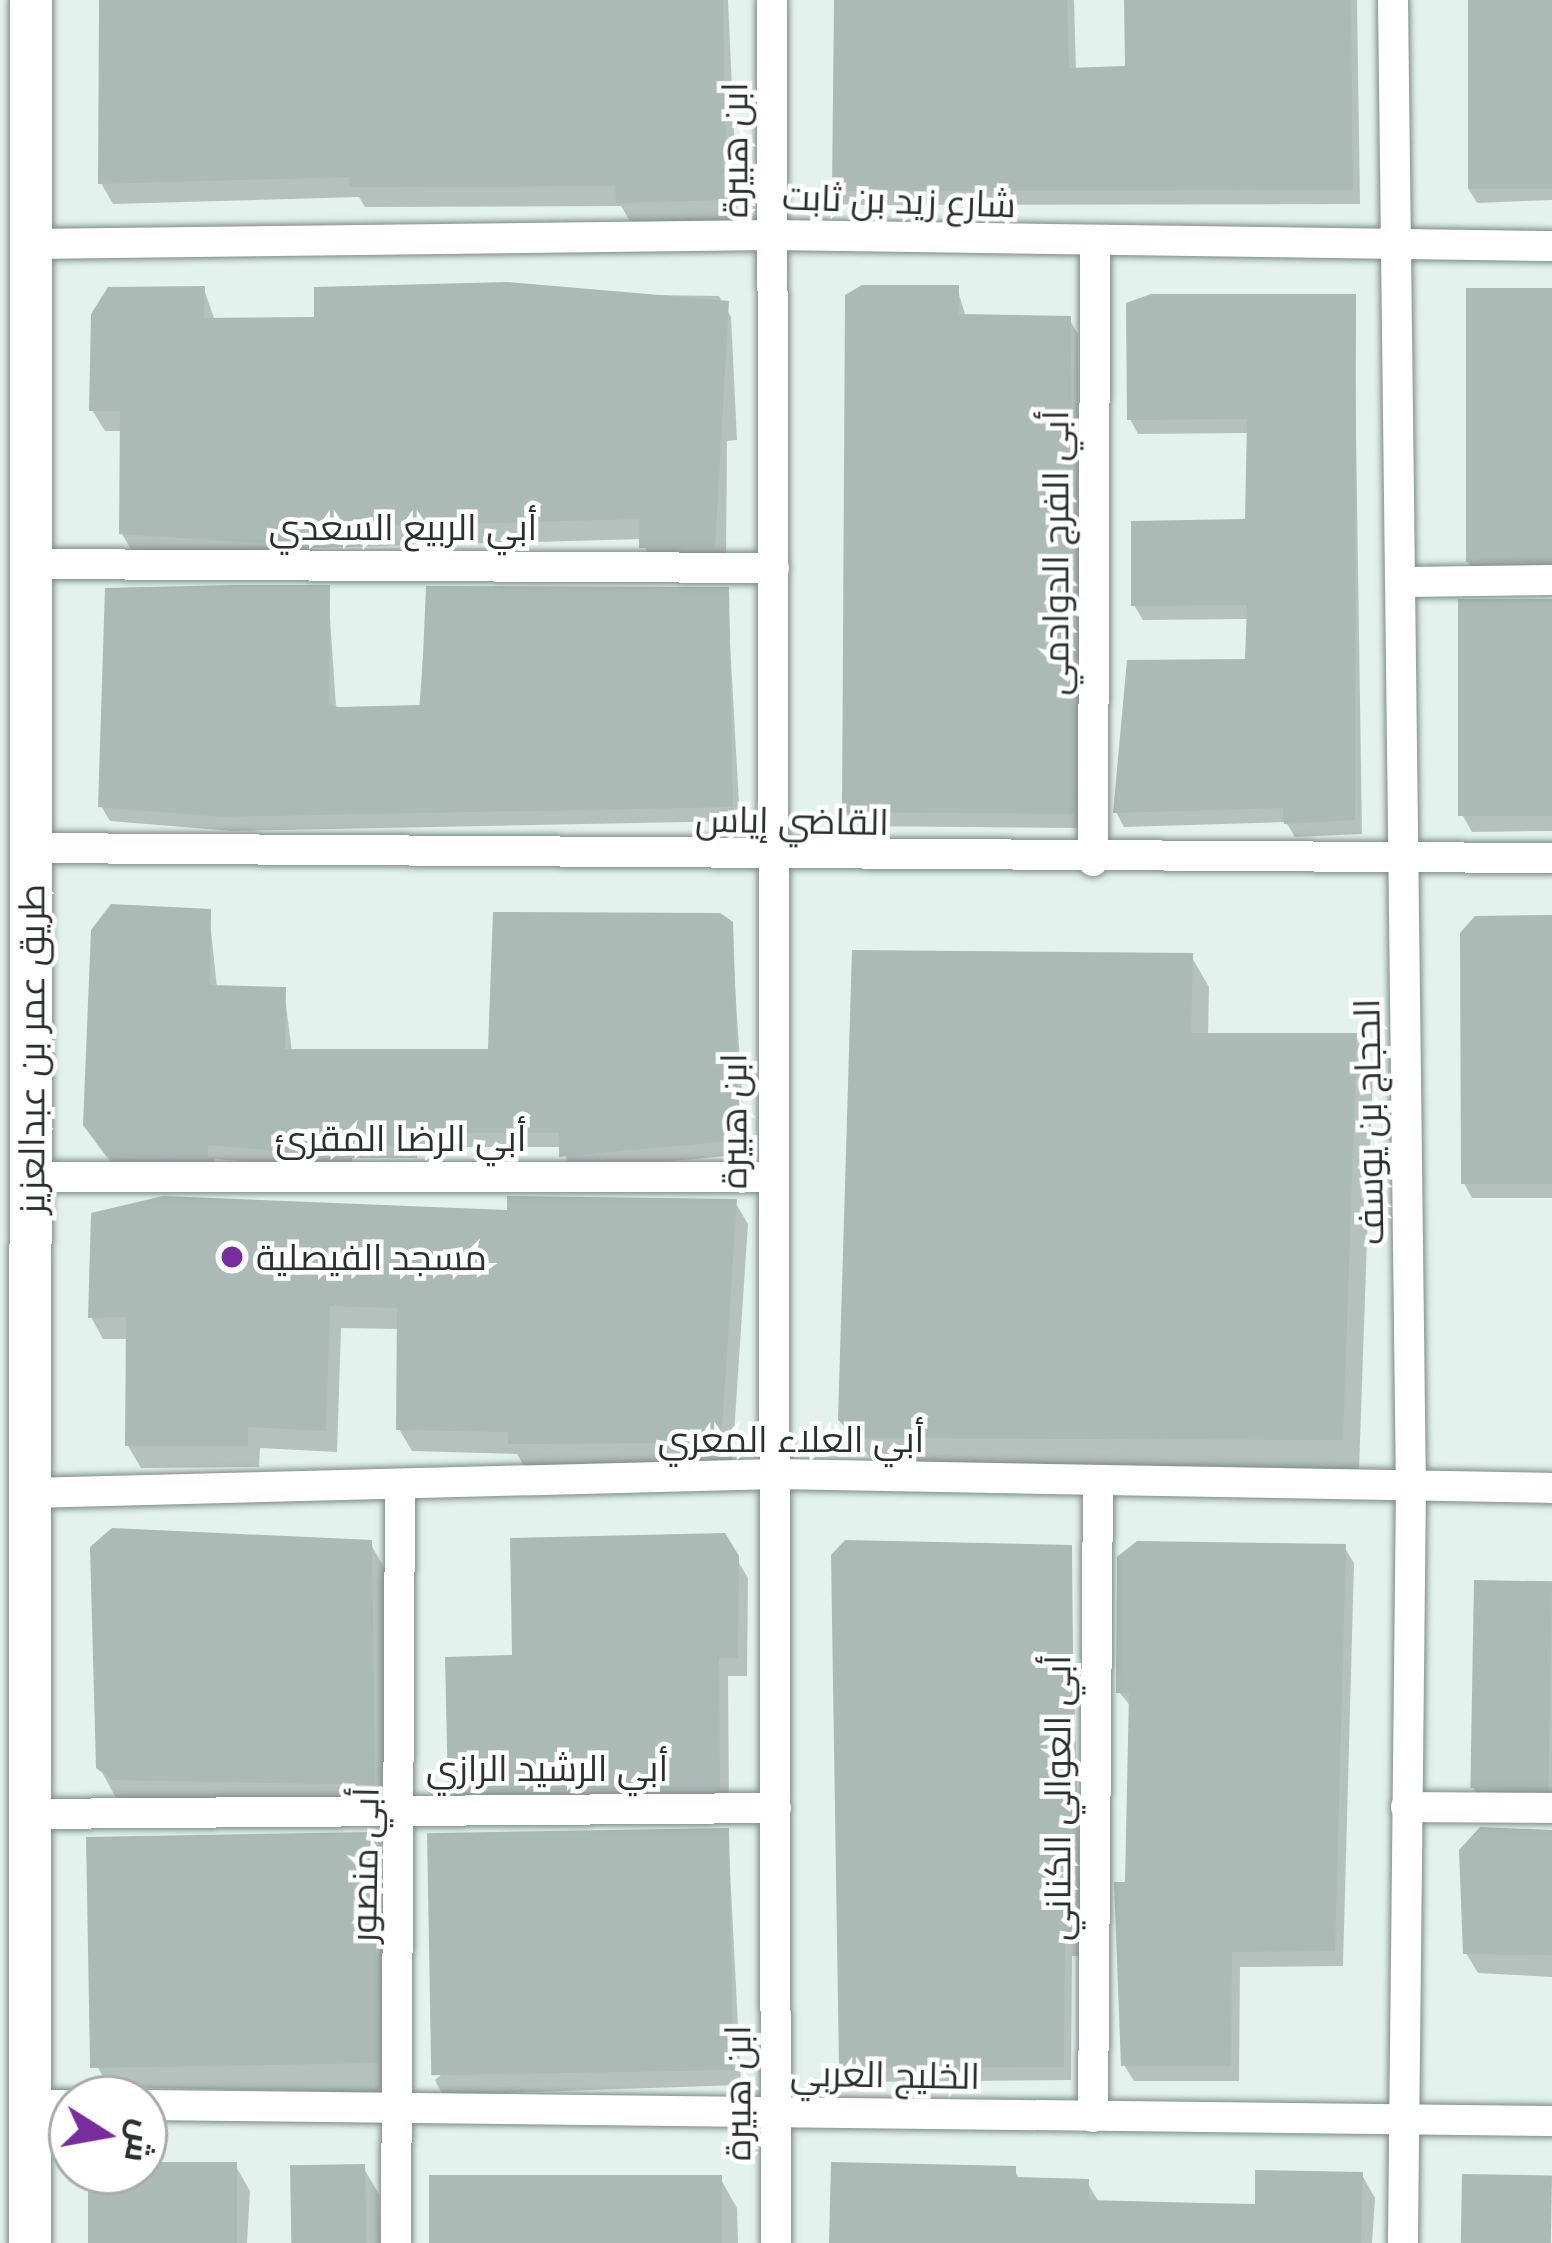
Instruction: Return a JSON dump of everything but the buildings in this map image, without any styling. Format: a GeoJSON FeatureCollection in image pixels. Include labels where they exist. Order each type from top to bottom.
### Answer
{"type":"FeatureCollection","features":[{"type":"Feature","properties":{"kind":"main road","name":"طريق عمر بن عبدالعزيز"},"geometry":{"type":"LineString","coordinates":[[31,0],[30,1814],[49,2075]]}},
{"type":"Feature","properties":{"kind":"main road","name":"طريق عمر بن عبدالعزيز"},"geometry":{"type":"LineString","coordinates":[[30,2243],[48,2125]]}},
{"type":"Feature","properties":{"kind":"street","name":"ابن هبيرة"},"geometry":{"type":"LineString","coordinates":[[772,0],[776,2243]]}},
{"type":"Feature","properties":{"kind":"street","name":"الحجاج بن يوسف"},"geometry":{"type":"LineString","coordinates":[[1393,0],[1411,1486],[1403,2243]]}},
{"type":"Feature","properties":{"kind":"street","name":"شارع زيد بن ثابت"},"geometry":{"type":"LineString","coordinates":[[28,244],[773,235],[1095,245],[1552,246]]}},
{"type":"Feature","properties":{"kind":"street","name":"أبي الفرج الدوادمي"},"geometry":{"type":"LineString","coordinates":[[1093,861],[1095,245]]}},
{"type":"Feature","properties":{"kind":"street","name":"أبي الربيع السعدي"},"geometry":{"type":"LineString","coordinates":[[30,564],[774,568]]}},
{"type":"Feature","properties":{"kind":"street"},"geometry":{"type":"LineString","coordinates":[[1402,582],[1552,580]]}},
{"type":"Feature","properties":{"kind":"street","name":"القاضي إياس"},"geometry":{"type":"LineString","coordinates":[[32,848],[773,860],[1552,858]]}},
{"type":"Feature","properties":{"kind":"street","name":"أبي الرضا المقرئ"},"geometry":{"type":"LineString","coordinates":[[32,1177],[771,1177]]}},
{"type":"Feature","properties":{"kind":"street","name":"أبي العلاء المعري"},"geometry":{"type":"LineString","coordinates":[[31,1493],[400,1488],[776,1474],[1552,1488]]}},
{"type":"Feature","properties":{"kind":"street","name":"أبي العوالي الكناني"},"geometry":{"type":"LineString","coordinates":[[1093,2117],[1098,1480]]}},
{"type":"Feature","properties":{"kind":"street","name":"أبي منصور"},"geometry":{"type":"LineString","coordinates":[[396,2243],[405,1806],[400,1488]]}},
{"type":"Feature","properties":{"kind":"street","name":"أبي الرشيد الرازي"},"geometry":{"type":"LineString","coordinates":[[30,1814],[405,1806],[776,1808]]}},
{"type":"Feature","properties":{"kind":"street"},"geometry":{"type":"LineString","coordinates":[[1406,1807],[1552,1808]]}},
{"type":"Feature","properties":{"kind":"street","name":"الخليج العربي"},"geometry":{"type":"LineString","coordinates":[[168,2105],[1552,2121]]}},
{"type":"Feature","properties":{"kind":"place","name":"مسجد الفيصلية"},"geometry":{"type":"Point","coordinates":[232,1257]}}]}
